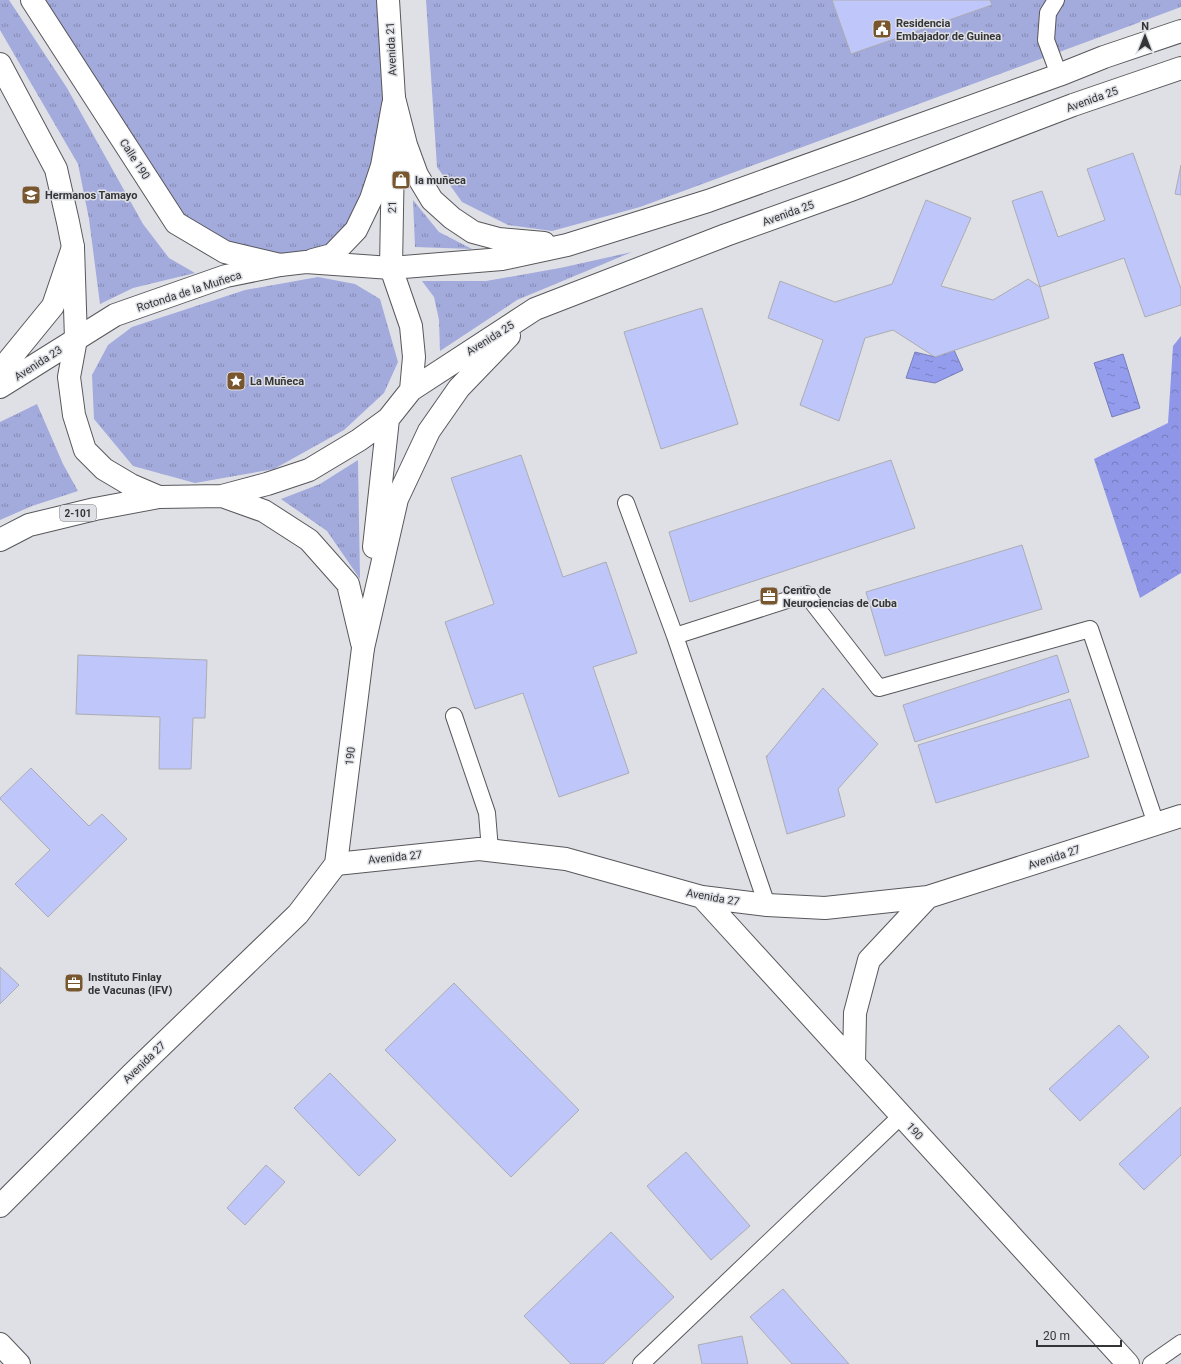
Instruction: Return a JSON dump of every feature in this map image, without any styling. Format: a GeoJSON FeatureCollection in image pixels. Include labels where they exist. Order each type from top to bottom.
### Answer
{"type":"FeatureCollection","features":[{"type":"Feature","properties":{"kind":"main road","name":"Calle 190"},"geometry":{"type":"LineString","coordinates":[[32,0],[176,223],[225,252],[280,264]]}},
{"type":"Feature","properties":{"kind":"main road","name":"Avenida 21"},"geometry":{"type":"LineString","coordinates":[[388,0],[394,98]]}},
{"type":"Feature","properties":{"kind":"main road"},"geometry":{"type":"LineString","coordinates":[[0,64],[56,168],[68,222],[73,247],[76,339],[69,377],[74,415],[85,450],[104,470],[131,485],[159,497],[222,496],[267,484],[309,470],[359,440],[388,419],[411,390],[414,357],[411,326],[391,268],[502,259],[567,245],[708,201],[1059,75],[1104,57],[1181,31]]}},
{"type":"Feature","properties":{"kind":"main road","name":"Avenida 25"},"geometry":{"type":"LineString","coordinates":[[411,390],[535,309],[718,238],[851,190],[1073,106],[1181,68]]}},
{"type":"Feature","properties":{"kind":"main road"},"geometry":{"type":"LineString","coordinates":[[394,98],[406,145],[417,176],[432,200],[452,218],[473,232],[499,240],[567,245]]}},
{"type":"Feature","properties":{"kind":"main road"},"geometry":{"type":"LineString","coordinates":[[306,262],[332,255],[356,230],[371,199],[382,166],[394,98]]}},
{"type":"Feature","properties":{"kind":"main road","name":"21"},"geometry":{"type":"LineString","coordinates":[[391,268],[394,98]]}},
{"type":"Feature","properties":{"kind":"main road"},"geometry":{"type":"LineString","coordinates":[[0,371],[53,306],[73,247]]}},
{"type":"Feature","properties":{"kind":"main road","name":"Rotonda de la Muñeca"},"geometry":{"type":"LineString","coordinates":[[76,339],[115,315],[226,276],[280,264],[306,262],[391,268]]}},
{"type":"Feature","properties":{"kind":"main road"},"geometry":{"type":"LineString","coordinates":[[363,648],[397,499],[429,431],[459,388],[535,309]]}},
{"type":"Feature","properties":{"kind":"main road","name":"Avenida 23"},"geometry":{"type":"LineString","coordinates":[[0,387],[76,339]]}},
{"type":"Feature","properties":{"kind":"main road"},"geometry":{"type":"LineString","coordinates":[[363,648],[388,419]]}},
{"type":"Feature","properties":{"kind":"main road"},"geometry":{"type":"LineString","coordinates":[[222,496],[264,511],[309,540],[348,584],[363,648]]}},
{"type":"Feature","properties":{"kind":"main road","name":"2-101"},"geometry":{"type":"LineString","coordinates":[[0,540],[29,525],[95,509],[159,497]]}},
{"type":"Feature","properties":{"kind":"main road","name":"190"},"geometry":{"type":"LineString","coordinates":[[336,864],[363,648]]}},
{"type":"Feature","properties":{"kind":"main road","name":"Avenida 27"},"geometry":{"type":"LineString","coordinates":[[0,1206],[138,1068],[298,914],[336,864],[472,850],[490,850],[566,858],[702,897],[767,905],[825,908],[928,898],[1181,816]]}},
{"type":"Feature","properties":{"kind":"main road","name":"190"},"geometry":{"type":"LineString","coordinates":[[702,897],[1128,1364]]}},
{"type":"Feature","properties":{"kind":"main road","name":"Avenida 27"},"geometry":{"type":"LineString","coordinates":[[854,1064],[855,1013],[869,960],[928,898]]}},
{"type":"Feature","properties":{"kind":"main road"},"geometry":{"type":"LineString","coordinates":[[0,1344],[19,1364]]}},
{"type":"Feature","properties":{"kind":"lane"},"geometry":{"type":"LineString","coordinates":[[1056,0],[1048,13],[1046,40],[1059,75]]}},
{"type":"Feature","properties":{"kind":"lane"},"geometry":{"type":"LineString","coordinates":[[626,503],[675,636],[767,905]]}},
{"type":"Feature","properties":{"kind":"lane"},"geometry":{"type":"LineString","coordinates":[[675,636],[806,594],[879,688],[1090,629],[1156,824]]}},
{"type":"Feature","properties":{"kind":"lane"},"geometry":{"type":"LineString","coordinates":[[454,716],[487,813],[490,850]]}},
{"type":"Feature","properties":{"kind":"lane"},"geometry":{"type":"LineString","coordinates":[[641,1364],[902,1116]]}},
{"type":"Feature","properties":{"kind":"lane"},"geometry":{"type":"LineString","coordinates":[[1151,1364],[1181,1343]]}},
{"type":"Feature","properties":{"kind":"green space"},"geometry":{"type":"Polygon","coordinates":[[[0,0],[9,0],[67,88],[143,224],[169,258],[195,273],[133,288],[100,304],[89,219],[78,164],[0,30],[0,0]]]}},
{"type":"Feature","properties":{"kind":"green space"},"geometry":{"type":"Polygon","coordinates":[[[32,0],[388,0],[382,166],[332,255],[280,265],[176,223],[32,0]]]}},
{"type":"Feature","properties":{"kind":"green space"},"geometry":{"type":"Polygon","coordinates":[[[426,0],[1181,0],[1181,7],[640,207],[552,231],[508,225],[462,202],[437,167],[426,0]]]}},
{"type":"Feature","properties":{"kind":"green space"},"geometry":{"type":"Polygon","coordinates":[[[413,200],[439,232],[472,249],[415,247],[413,200]]]}},
{"type":"Feature","properties":{"kind":"green space"},"geometry":{"type":"Polygon","coordinates":[[[632,252],[517,300],[440,351],[439,320],[434,297],[422,281],[486,281],[560,268],[632,252]]]}},
{"type":"Feature","properties":{"kind":"green space"},"geometry":{"type":"Polygon","coordinates":[[[318,277],[355,284],[380,299],[398,362],[384,393],[344,430],[274,469],[195,483],[133,466],[94,419],[92,375],[108,345],[132,327],[245,290],[318,277]]]}},
{"type":"Feature","properties":{"kind":"green space"},"geometry":{"type":"Polygon","coordinates":[[[1181,336],[1181,573],[1140,598],[1094,459],[1168,423],[1173,346],[1181,336]]]}},
{"type":"Feature","properties":{"kind":"green space"},"geometry":{"type":"Polygon","coordinates":[[[37,404],[63,464],[78,491],[32,506],[0,520],[0,422],[37,404]]]}},
{"type":"Feature","properties":{"kind":"green space"},"geometry":{"type":"Polygon","coordinates":[[[358,460],[360,579],[327,531],[281,499],[320,484],[358,460]]]}},
{"type":"Feature","properties":{"kind":"water"},"geometry":{"type":"Polygon","coordinates":[[[954,350],[963,370],[935,383],[906,378],[915,352],[935,357],[954,350]]]}},
{"type":"Feature","properties":{"kind":"water"},"geometry":{"type":"Polygon","coordinates":[[[1123,354],[1140,408],[1112,417],[1094,363],[1123,354]]]}},
{"type":"Feature","properties":{"kind":"building","name":"Residencia Embajador de Guinea"},"geometry":{"type":"Polygon","coordinates":[[[832,0],[990,0],[992,5],[851,54],[832,0]]]}},
{"type":"Feature","properties":{"kind":"building"},"geometry":{"type":"Polygon","coordinates":[[[1133,153],[1181,289],[1181,305],[1145,317],[1124,258],[1040,287],[1012,201],[1042,191],[1058,237],[1105,220],[1087,169],[1133,153]]]}},
{"type":"Feature","properties":{"kind":"building"},"geometry":{"type":"Polygon","coordinates":[[[1181,165],[1181,195],[1175,194],[1181,165]]]}},
{"type":"Feature","properties":{"kind":"building"},"geometry":{"type":"Polygon","coordinates":[[[926,200],[971,218],[941,286],[993,300],[1028,279],[1040,287],[1049,318],[935,357],[893,330],[865,338],[839,421],[800,405],[823,340],[768,318],[780,281],[835,302],[892,284],[926,200]]]}},
{"type":"Feature","properties":{"kind":"building"},"geometry":{"type":"Polygon","coordinates":[[[702,308],[738,424],[661,449],[624,332],[702,308]]]}},
{"type":"Feature","properties":{"kind":"building"},"geometry":{"type":"Polygon","coordinates":[[[521,455],[563,577],[606,562],[637,653],[593,667],[629,773],[559,797],[523,693],[475,709],[445,622],[494,604],[451,478],[521,455]]]}},
{"type":"Feature","properties":{"kind":"building"},"geometry":{"type":"Polygon","coordinates":[[[891,460],[915,528],[690,602],[669,532],[891,460]]]}},
{"type":"Feature","properties":{"kind":"building"},"geometry":{"type":"Polygon","coordinates":[[[1022,545],[1042,609],[885,656],[866,592],[1022,545]]]}},
{"type":"Feature","properties":{"kind":"building"},"geometry":{"type":"Polygon","coordinates":[[[78,655],[207,660],[205,718],[193,718],[191,769],[159,769],[160,717],[76,714],[78,655]]]}},
{"type":"Feature","properties":{"kind":"building"},"geometry":{"type":"Polygon","coordinates":[[[1057,655],[1069,692],[915,742],[903,705],[1057,655]]]}},
{"type":"Feature","properties":{"kind":"building"},"geometry":{"type":"Polygon","coordinates":[[[823,688],[878,744],[838,789],[845,816],[787,834],[767,756],[823,688]]]}},
{"type":"Feature","properties":{"kind":"building"},"geometry":{"type":"Polygon","coordinates":[[[1070,699],[1089,757],[936,803],[918,745],[1070,699]]]}},
{"type":"Feature","properties":{"kind":"building"},"geometry":{"type":"Polygon","coordinates":[[[31,768],[89,826],[102,814],[127,839],[48,917],[15,884],[50,850],[0,799],[31,768]]]}},
{"type":"Feature","properties":{"kind":"building"},"geometry":{"type":"Polygon","coordinates":[[[0,967],[19,985],[0,1004],[0,967]]]}},
{"type":"Feature","properties":{"kind":"building"},"geometry":{"type":"Polygon","coordinates":[[[454,983],[579,1110],[511,1177],[385,1050],[454,983]]]}},
{"type":"Feature","properties":{"kind":"building"},"geometry":{"type":"Polygon","coordinates":[[[1119,1025],[1149,1057],[1080,1121],[1049,1089],[1119,1025]]]}},
{"type":"Feature","properties":{"kind":"building"},"geometry":{"type":"Polygon","coordinates":[[[330,1073],[396,1140],[359,1176],[294,1108],[330,1073]]]}},
{"type":"Feature","properties":{"kind":"building"},"geometry":{"type":"Polygon","coordinates":[[[1181,1107],[1181,1155],[1144,1190],[1119,1164],[1181,1107]]]}},
{"type":"Feature","properties":{"kind":"building"},"geometry":{"type":"Polygon","coordinates":[[[686,1152],[750,1226],[711,1260],[647,1186],[686,1152]]]}},
{"type":"Feature","properties":{"kind":"building"},"geometry":{"type":"Polygon","coordinates":[[[266,1165],[285,1182],[245,1225],[227,1208],[266,1165]]]}},
{"type":"Feature","properties":{"kind":"building"},"geometry":{"type":"Polygon","coordinates":[[[611,1232],[674,1297],[603,1364],[571,1364],[524,1316],[611,1232]]]}},
{"type":"Feature","properties":{"kind":"building"},"geometry":{"type":"Polygon","coordinates":[[[783,1289],[849,1364],[792,1364],[750,1317],[783,1289]]]}},
{"type":"Feature","properties":{"kind":"building"},"geometry":{"type":"Polygon","coordinates":[[[742,1336],[748,1364],[702,1364],[698,1345],[742,1336]]]}},
{"type":"Feature","properties":{"kind":"place","name":"Residencia Embajador de Guinea"},"geometry":{"type":"Point","coordinates":[882,29]}},
{"type":"Feature","properties":{"kind":"place","name":"la muñeca"},"geometry":{"type":"Point","coordinates":[401,180]}},
{"type":"Feature","properties":{"kind":"place","name":"Hermanos Tamayo"},"geometry":{"type":"Point","coordinates":[31,195]}},
{"type":"Feature","properties":{"kind":"place","name":"La Muñeca"},"geometry":{"type":"Point","coordinates":[236,381]}},
{"type":"Feature","properties":{"kind":"place","name":"Centro de Neurociencias de Cuba"},"geometry":{"type":"Point","coordinates":[769,596]}},
{"type":"Feature","properties":{"kind":"place","name":"Instituto Finlay de Vacunas (IFV)"},"geometry":{"type":"Point","coordinates":[74,983]}}]}
